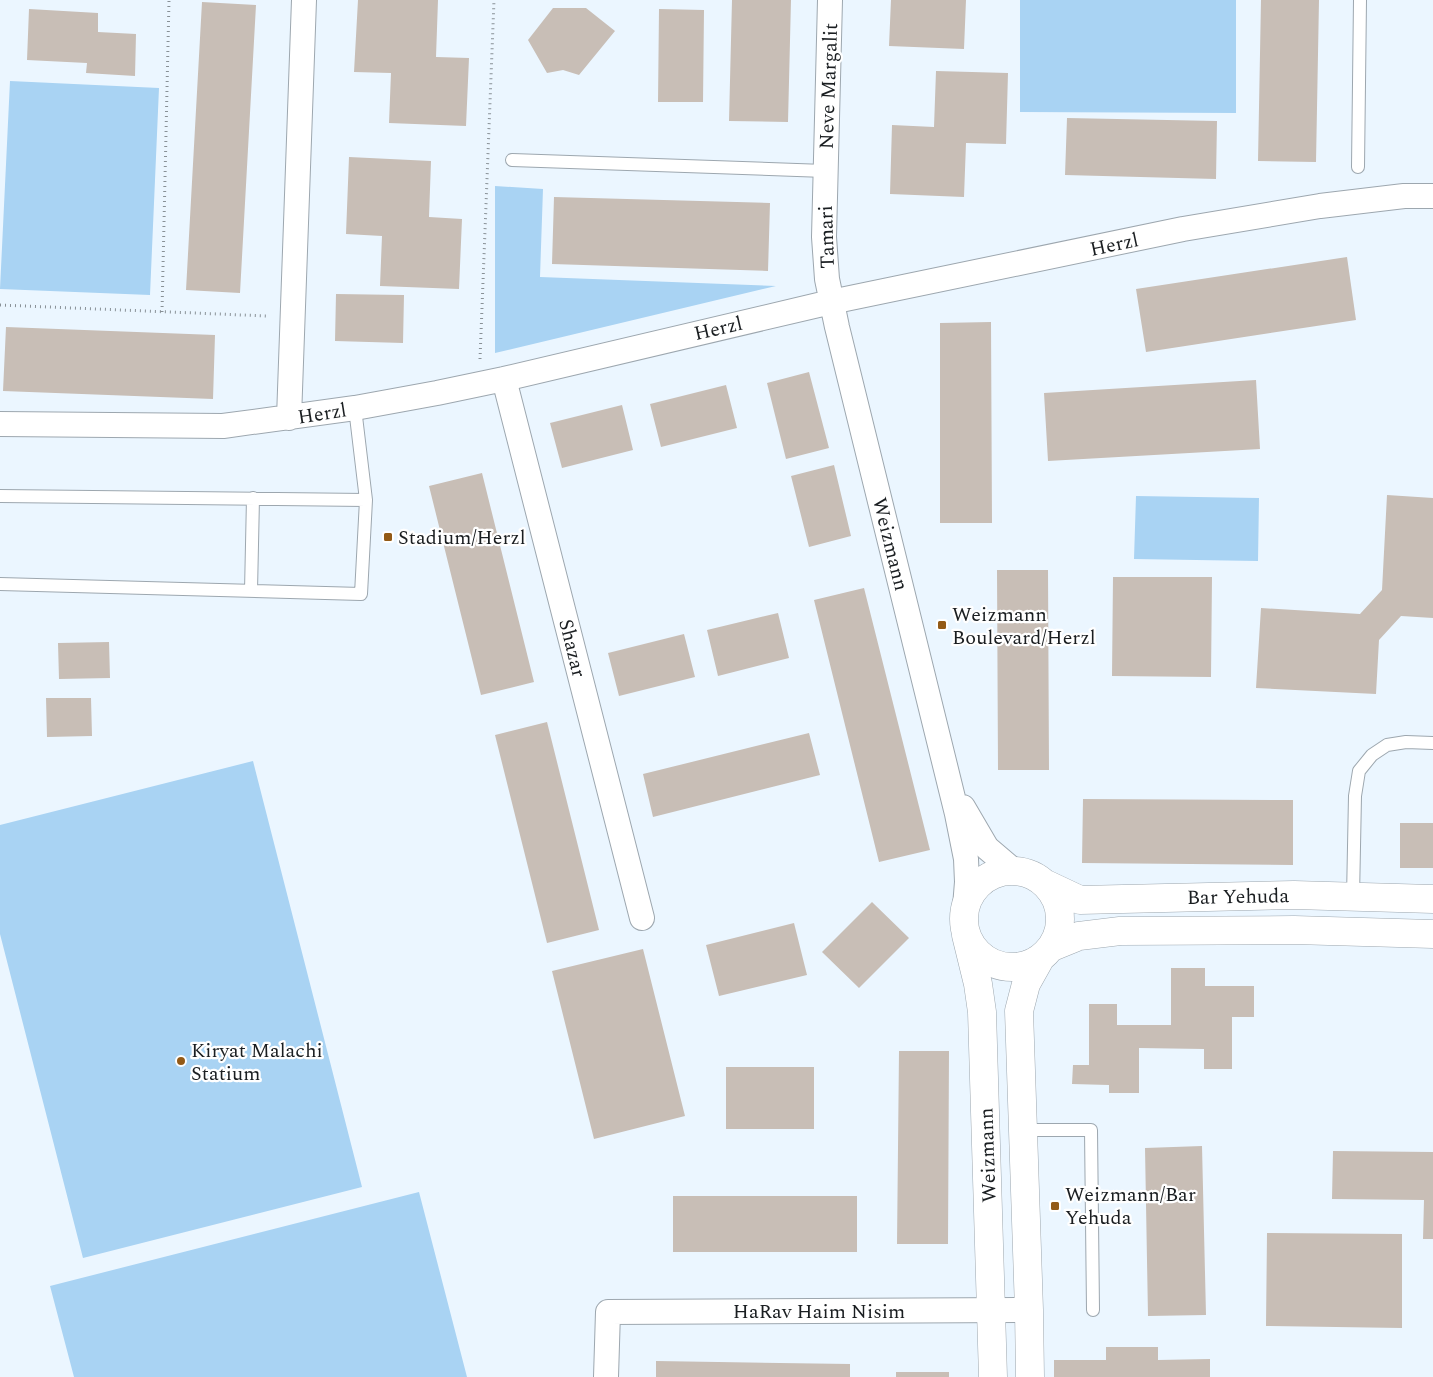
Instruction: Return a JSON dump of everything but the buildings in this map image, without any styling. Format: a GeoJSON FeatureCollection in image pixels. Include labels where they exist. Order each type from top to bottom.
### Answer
{"type":"FeatureCollection","features":[{"type":"Feature","properties":{"kind":"street"},"geometry":{"type":"LineString","coordinates":[[289,418],[304,0]]}},
{"type":"Feature","properties":{"kind":"street","name":"Neve Margalit"},"geometry":{"type":"LineString","coordinates":[[825,171],[830,0]]}},
{"type":"Feature","properties":{"kind":"street","name":"Tamari"},"geometry":{"type":"LineString","coordinates":[[825,171],[824,237],[831,302]]}},
{"type":"Feature","properties":{"kind":"street","name":"Herzl"},"geometry":{"type":"LineString","coordinates":[[0,424],[223,426],[355,408],[504,379],[831,302],[1183,229],[1320,206],[1404,196],[1433,196]]}},
{"type":"Feature","properties":{"kind":"street","name":"Weizmann"},"geometry":{"type":"LineString","coordinates":[[831,302],[951,786],[966,859],[965,927],[978,984],[982,1012],[993,1377]]}},
{"type":"Feature","properties":{"kind":"street","name":"Shazar"},"geometry":{"type":"LineString","coordinates":[[504,379],[642,918]]}},
{"type":"Feature","properties":{"kind":"street","name":"Weizmann"},"geometry":{"type":"LineString","coordinates":[[951,786],[987,848],[1013,870]]}},
{"type":"Feature","properties":{"kind":"street"},"geometry":{"type":"LineString","coordinates":[[1013,870],[1032,874],[1046,884],[1056,897],[1061,913],[1059,932],[1046,953],[1025,966],[1008,967],[988,961],[975,950],[965,927],[967,902],[970,894],[981,882],[996,873],[1013,870]]}},
{"type":"Feature","properties":{"kind":"street","name":"Bar Yehuda"},"geometry":{"type":"LineString","coordinates":[[1046,884],[1080,900],[1294,895],[1433,899]]}},
{"type":"Feature","properties":{"kind":"street","name":"Bar Yehuda"},"geometry":{"type":"LineString","coordinates":[[1046,953],[1079,936],[1120,931],[1294,930],[1433,934]]}},
{"type":"Feature","properties":{"kind":"street","name":"Weizmann"},"geometry":{"type":"LineString","coordinates":[[1030,1377],[1019,1011],[1026,984],[1046,953]]}},
{"type":"Feature","properties":{"kind":"street","name":"HaRav Haim Nisim"},"geometry":{"type":"LineString","coordinates":[[606,1377],[608,1312],[1029,1310]]}},
{"type":"Feature","properties":{"kind":"lane"},"geometry":{"type":"LineString","coordinates":[[1358,167],[1360,0]]}},
{"type":"Feature","properties":{"kind":"lane"},"geometry":{"type":"LineString","coordinates":[[512,160],[825,171]]}},
{"type":"Feature","properties":{"kind":"lane"},"geometry":{"type":"LineString","coordinates":[[0,584],[361,594],[366,500],[355,408]]}},
{"type":"Feature","properties":{"kind":"lane"},"geometry":{"type":"LineString","coordinates":[[0,496],[366,500]]}},
{"type":"Feature","properties":{"kind":"lane"},"geometry":{"type":"LineString","coordinates":[[251,591],[253,498]]}},
{"type":"Feature","properties":{"kind":"lane"},"geometry":{"type":"LineString","coordinates":[[1353,897],[1355,796],[1359,771],[1372,755],[1388,745],[1406,742],[1433,743]]}},
{"type":"Feature","properties":{"kind":"lane"},"geometry":{"type":"LineString","coordinates":[[1024,1130],[1091,1130],[1093,1310]]}},
{"type":"Feature","properties":{"kind":"path"},"geometry":{"type":"LineString","coordinates":[[162,312],[169,0]]}},
{"type":"Feature","properties":{"kind":"path"},"geometry":{"type":"LineString","coordinates":[[479,384],[494,0]]}},
{"type":"Feature","properties":{"kind":"path"},"geometry":{"type":"LineString","coordinates":[[0,305],[292,317]]}},
{"type":"Feature","properties":{"kind":"shaded area"},"geometry":{"type":"Polygon","coordinates":[[[1020,0],[1236,0],[1236,113],[1020,112],[1020,0]]]}},
{"type":"Feature","properties":{"kind":"shaded area"},"geometry":{"type":"Polygon","coordinates":[[[10,81],[159,88],[150,295],[0,289],[10,81]]]}},
{"type":"Feature","properties":{"kind":"shaded area"},"geometry":{"type":"Polygon","coordinates":[[[495,186],[543,189],[540,277],[776,286],[495,353],[495,186]]]}},
{"type":"Feature","properties":{"kind":"shaded area"},"geometry":{"type":"Polygon","coordinates":[[[1136,496],[1259,498],[1258,561],[1134,559],[1136,496]]]}},
{"type":"Feature","properties":{"kind":"shaded area","name":"Kiryat Malachi Statium"},"geometry":{"type":"Polygon","coordinates":[[[253,761],[362,1187],[83,1258],[0,934],[0,825],[253,761]]]}},
{"type":"Feature","properties":{"kind":"shaded area"},"geometry":{"type":"Polygon","coordinates":[[[419,1192],[467,1377],[74,1377],[50,1286],[419,1192]]]}},
{"type":"Feature","properties":{"kind":"place","name":"Stadium/Herzl"},"geometry":{"type":"Point","coordinates":[388,537]}},
{"type":"Feature","properties":{"kind":"place","name":"Weizmann Boulevard/Herzl"},"geometry":{"type":"Point","coordinates":[942,625]}},
{"type":"Feature","properties":{"kind":"place","name":"Kiryat Malachi Statium"},"geometry":{"type":"Point","coordinates":[181,1061]}},
{"type":"Feature","properties":{"kind":"place","name":"Weizmann/Bar Yehuda"},"geometry":{"type":"Point","coordinates":[1055,1206]}}]}
